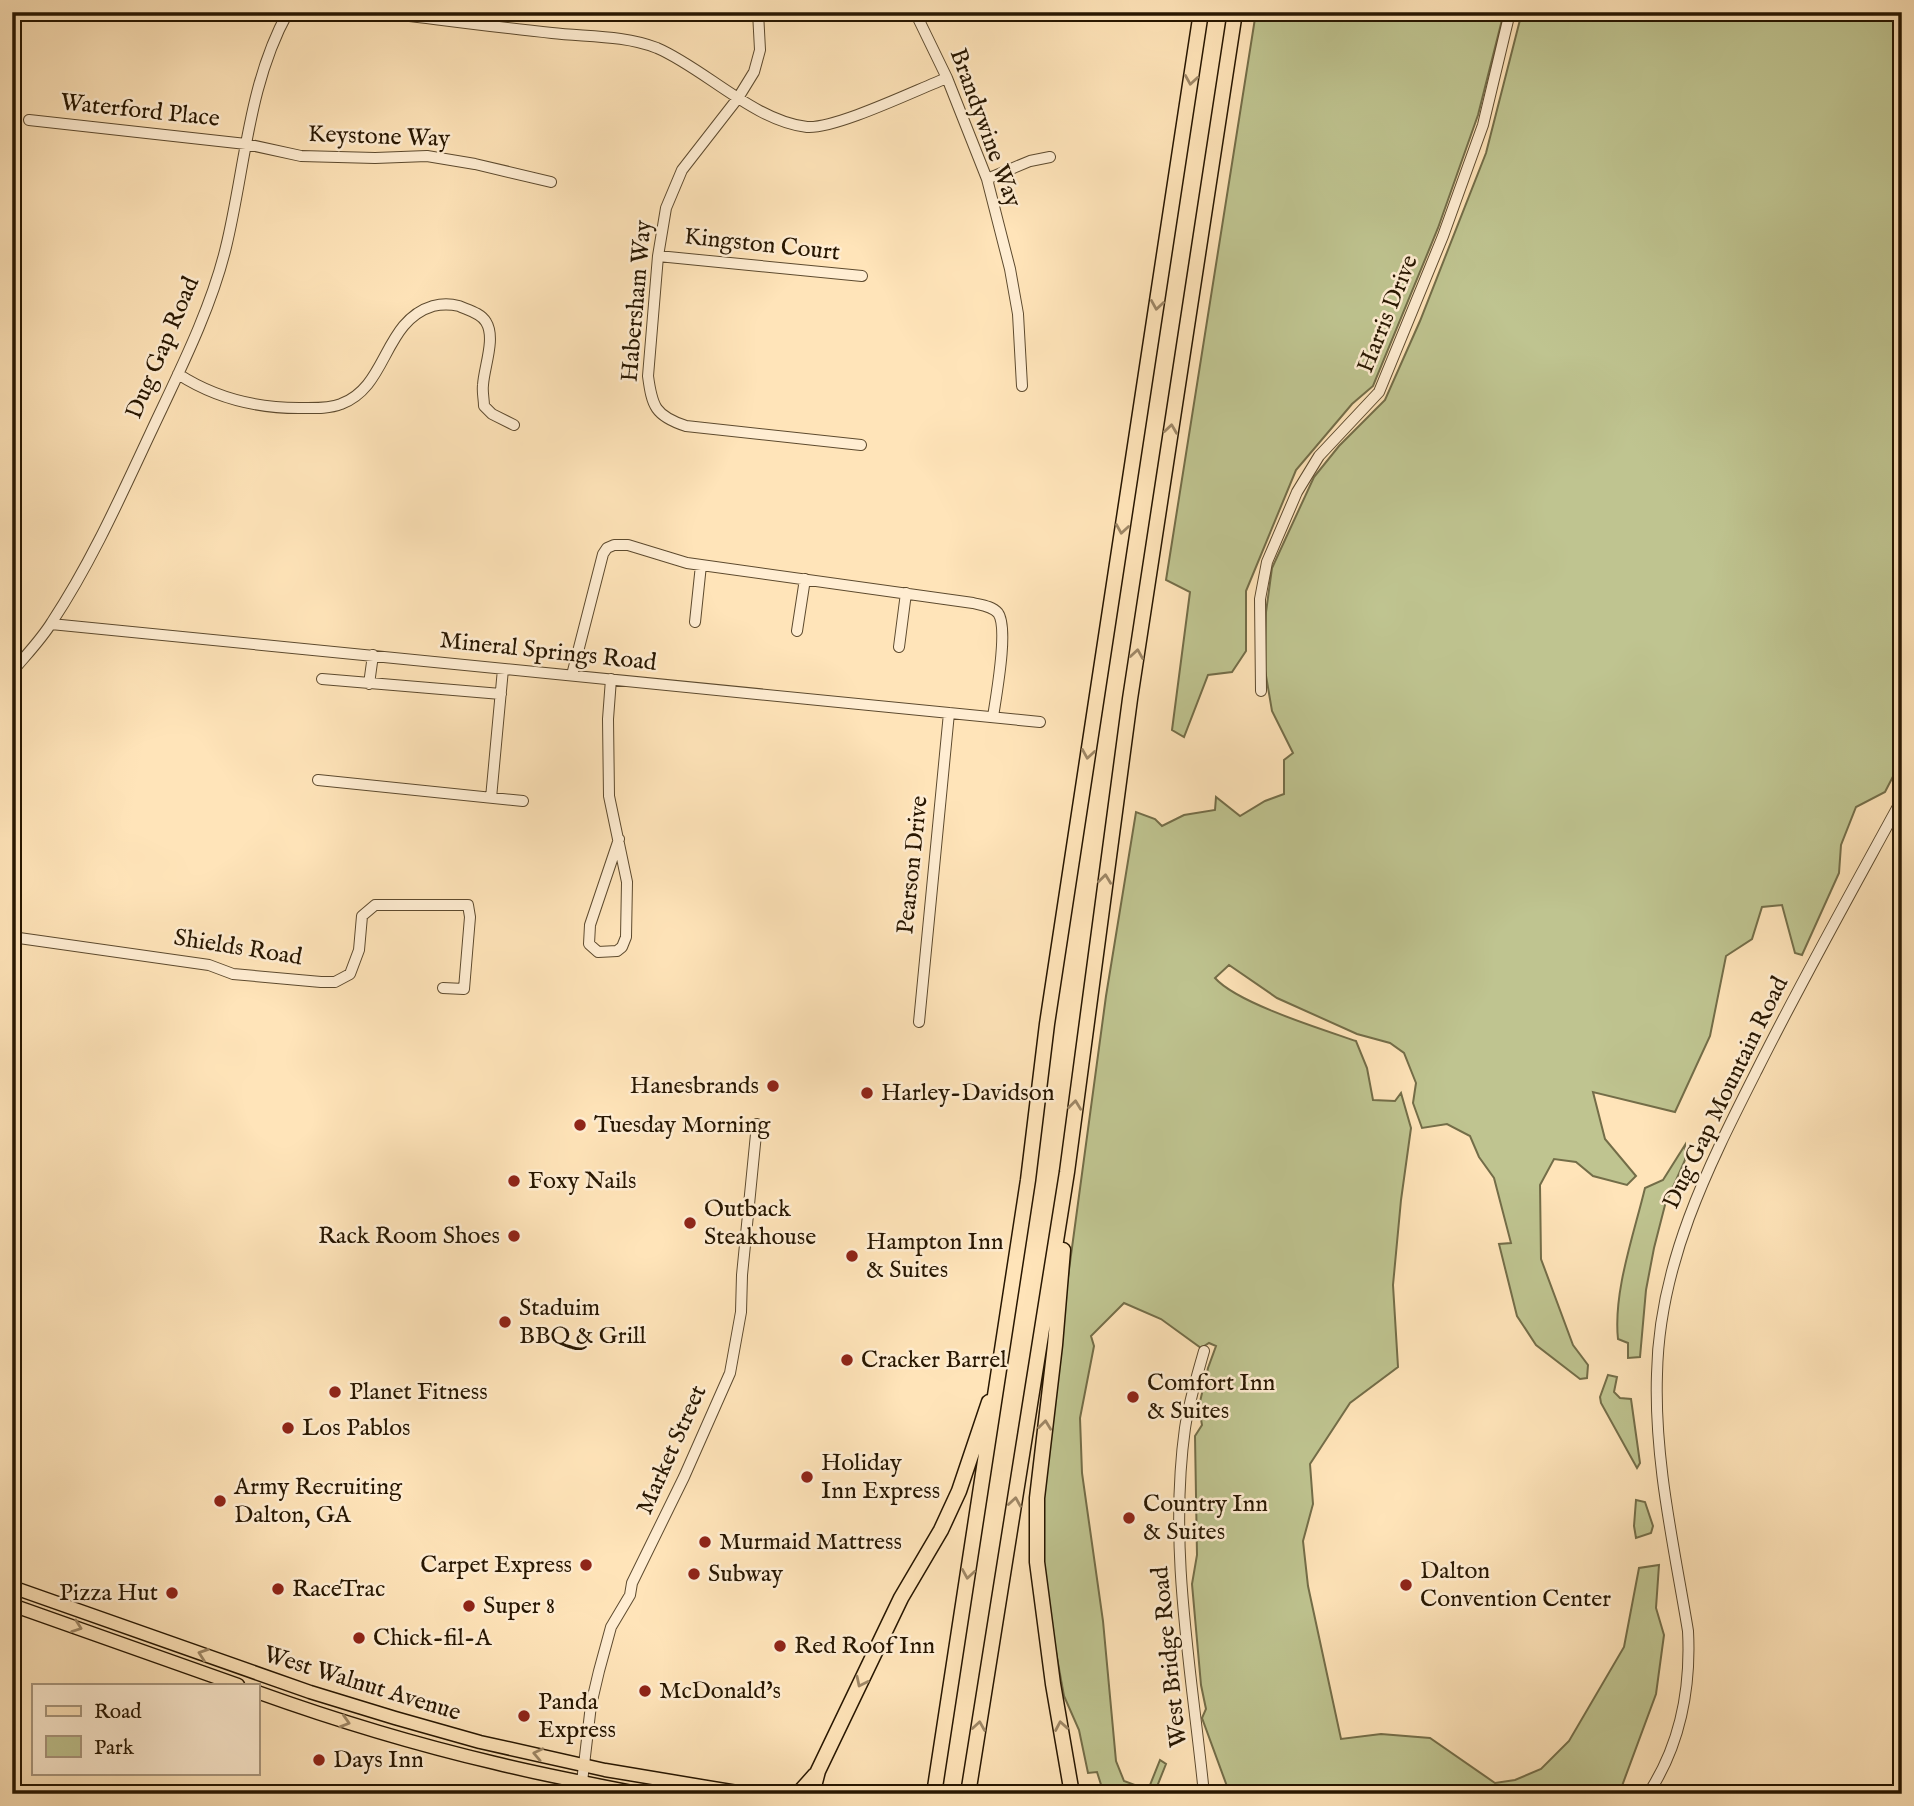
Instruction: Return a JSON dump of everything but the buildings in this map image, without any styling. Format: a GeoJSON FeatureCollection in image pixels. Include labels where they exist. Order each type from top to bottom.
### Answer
{"type":"FeatureCollection","features":[{"type":"Feature","properties":{"kind":"highway"},"geometry":{"type":"LineString","coordinates":[[934,1794],[1028,1180],[1047,1024],[1201,12]]}},
{"type":"Feature","properties":{"kind":"highway"},"geometry":{"type":"LineString","coordinates":[[968,1794],[1067,1172],[1128,712],[1235,12]]}},
{"type":"Feature","properties":{"kind":"highway"},"geometry":{"type":"LineString","coordinates":[[1067,1172],[1060,1291],[1037,1498],[1037,1562],[1051,1670],[1072,1794]]}},
{"type":"Feature","properties":{"kind":"highway"},"geometry":{"type":"LineString","coordinates":[[812,1794],[818,1772],[901,1598],[941,1530],[959,1491],[983,1415],[997,1385]]}},
{"type":"Feature","properties":{"kind":"highway"},"geometry":{"type":"LineString","coordinates":[[798,1794],[818,1772]]}},
{"type":"Feature","properties":{"kind":"main road","name":"West Walnut Avenue"},"geometry":{"type":"LineString","coordinates":[[12,1587],[310,1692],[480,1742],[649,1778],[749,1794]]}},
{"type":"Feature","properties":{"kind":"main road","name":"West Walnut Avenue"},"geometry":{"type":"LineString","coordinates":[[12,1605],[235,1684]]}},
{"type":"Feature","properties":{"kind":"main road","name":"West Walnut Avenue"},"geometry":{"type":"LineString","coordinates":[[259,1693],[436,1748],[642,1794]]}},
{"type":"Feature","properties":{"kind":"street","name":"Dug Gap Road"},"geometry":{"type":"LineString","coordinates":[[12,672],[51,624],[124,492],[178,374],[226,249],[246,144],[265,66],[288,12]]}},
{"type":"Feature","properties":{"kind":"street"},"geometry":{"type":"LineString","coordinates":[[378,12],[619,39],[657,48],[737,98],[779,119],[807,127],[828,125],[947,78]]}},
{"type":"Feature","properties":{"kind":"street","name":"Habersham Way"},"geometry":{"type":"LineString","coordinates":[[758,12],[760,50],[754,72],[682,170],[666,208],[658,256],[648,376],[651,399],[656,410],[670,421],[686,426],[861,445]]}},
{"type":"Feature","properties":{"kind":"street","name":"Brandywine Way"},"geometry":{"type":"LineString","coordinates":[[915,12],[947,78],[987,179],[1010,269],[1018,314],[1022,386]]}},
{"type":"Feature","properties":{"kind":"street","name":"Harris Drive"},"geometry":{"type":"LineString","coordinates":[[1261,691],[1260,599],[1267,562],[1297,492],[1319,456],[1379,392],[1443,236],[1483,125],[1510,12]]}},
{"type":"Feature","properties":{"kind":"street","name":"Waterford Place"},"geometry":{"type":"LineString","coordinates":[[29,120],[246,144]]}},
{"type":"Feature","properties":{"kind":"street","name":"Keystone Way"},"geometry":{"type":"LineString","coordinates":[[246,144],[301,156],[427,156],[551,182]]}},
{"type":"Feature","properties":{"kind":"street"},"geometry":{"type":"LineString","coordinates":[[987,179],[1030,161],[1050,157]]}},
{"type":"Feature","properties":{"kind":"street","name":"Kingston Court"},"geometry":{"type":"LineString","coordinates":[[658,256],[862,276]]}},
{"type":"Feature","properties":{"kind":"street"},"geometry":{"type":"LineString","coordinates":[[178,374],[231,400],[253,405],[315,408],[341,404],[362,392],[410,316],[438,305],[455,305],[477,313],[487,323],[489,339],[483,386],[484,406],[492,414],[514,425]]}},
{"type":"Feature","properties":{"kind":"street"},"geometry":{"type":"LineString","coordinates":[[572,675],[599,568],[607,548],[628,545],[701,565],[906,593],[992,608],[1000,615],[1003,638],[993,717]]}},
{"type":"Feature","properties":{"kind":"street"},"geometry":{"type":"LineString","coordinates":[[695,622],[701,565]]}},
{"type":"Feature","properties":{"kind":"street"},"geometry":{"type":"LineString","coordinates":[[797,631],[805,579]]}},
{"type":"Feature","properties":{"kind":"street"},"geometry":{"type":"LineString","coordinates":[[898,647],[906,593]]}},
{"type":"Feature","properties":{"kind":"street","name":"Mineral Springs Road"},"geometry":{"type":"LineString","coordinates":[[51,624],[1040,722]]}},
{"type":"Feature","properties":{"kind":"street"},"geometry":{"type":"LineString","coordinates":[[369,684],[373,656]]}},
{"type":"Feature","properties":{"kind":"street"},"geometry":{"type":"LineString","coordinates":[[491,798],[503,668]]}},
{"type":"Feature","properties":{"kind":"street"},"geometry":{"type":"LineString","coordinates":[[322,679],[500,694]]}},
{"type":"Feature","properties":{"kind":"street"},"geometry":{"type":"LineString","coordinates":[[611,679],[608,719],[609,796],[619,839],[627,882],[626,937],[617,951],[598,952],[589,944],[588,937],[619,839]]}},
{"type":"Feature","properties":{"kind":"street","name":"Pearson Drive"},"geometry":{"type":"LineString","coordinates":[[919,1022],[949,713]]}},
{"type":"Feature","properties":{"kind":"street"},"geometry":{"type":"LineString","coordinates":[[318,780],[523,801]]}},
{"type":"Feature","properties":{"kind":"street","name":"Dug Gap Mountain Road"},"geometry":{"type":"LineString","coordinates":[[1648,1794],[1670,1752],[1679,1727],[1685,1700],[1689,1655],[1688,1631],[1658,1450],[1657,1372],[1663,1310],[1670,1274],[1688,1215],[1717,1150],[1788,1008],[1902,799]]}},
{"type":"Feature","properties":{"kind":"street","name":"Shields Road"},"geometry":{"type":"LineString","coordinates":[[12,937],[209,965],[233,974],[335,982],[351,974],[359,950],[362,916],[375,905],[468,905],[470,917],[464,989],[443,988]]}},
{"type":"Feature","properties":{"kind":"street","name":"Market Street"},"geometry":{"type":"LineString","coordinates":[[582,1782],[591,1705],[611,1627],[630,1595],[632,1583],[684,1477],[730,1373],[741,1312],[742,1275],[757,1124]]}},
{"type":"Feature","properties":{"kind":"street","name":"West Bridge Road"},"geometry":{"type":"LineString","coordinates":[[1204,1794],[1183,1619],[1181,1473],[1186,1425],[1205,1351]]}},
{"type":"Feature","properties":{"kind":"street"},"geometry":{"type":"LineString","coordinates":[[307,1709],[310,1692]]}},
{"type":"Feature","properties":{"kind":"green space"},"geometry":{"type":"Polygon","coordinates":[[[1256,12],[1504,12],[1478,115],[1438,228],[1373,386],[1352,404],[1296,470],[1246,591],[1246,651],[1232,672],[1208,675],[1184,737],[1172,730],[1190,592],[1166,580],[1256,12]]]}},
{"type":"Feature","properties":{"kind":"green space"},"geometry":{"type":"Polygon","coordinates":[[[1522,12],[1902,12],[1902,759],[1885,792],[1856,807],[1841,845],[1839,873],[1802,955],[1795,953],[1782,905],[1762,907],[1752,939],[1726,956],[1710,1036],[1675,1112],[1593,1092],[1605,1139],[1636,1176],[1627,1185],[1593,1176],[1576,1162],[1554,1159],[1540,1185],[1541,1259],[1573,1345],[1588,1365],[1587,1378],[1580,1379],[1536,1345],[1517,1316],[1499,1244],[1511,1243],[1494,1178],[1479,1157],[1470,1136],[1447,1124],[1422,1128],[1413,1103],[1416,1083],[1404,1053],[1390,1043],[1357,1034],[1277,998],[1229,965],[1215,978],[1241,997],[1260,1006],[1356,1041],[1367,1068],[1373,1100],[1395,1101],[1401,1093],[1411,1128],[1393,1285],[1398,1367],[1350,1403],[1310,1464],[1313,1504],[1303,1541],[1308,1586],[1341,1739],[1381,1734],[1430,1738],[1495,1783],[1515,1780],[1541,1769],[1569,1741],[1624,1647],[1639,1568],[1659,1565],[1656,1608],[1664,1635],[1656,1694],[1619,1794],[1218,1794],[1228,1789],[1202,1718],[1206,1709],[1201,1685],[1192,1584],[1197,1555],[1195,1436],[1202,1425],[1198,1410],[1216,1346],[1209,1343],[1201,1348],[1161,1319],[1124,1303],[1091,1336],[1094,1346],[1080,1418],[1082,1473],[1103,1621],[1116,1761],[1124,1781],[1148,1790],[1160,1760],[1166,1764],[1154,1794],[1104,1794],[1097,1772],[1088,1773],[1079,1730],[1064,1696],[1041,1570],[1044,1455],[1106,996],[1136,812],[1155,819],[1162,826],[1184,815],[1215,810],[1216,797],[1240,816],[1265,801],[1284,794],[1284,760],[1293,753],[1272,711],[1265,670],[1266,612],[1272,568],[1314,477],[1339,446],[1385,400],[1420,321],[1486,153],[1522,12]]]}},
{"type":"Feature","properties":{"kind":"green space"},"geometry":{"type":"Polygon","coordinates":[[[1685,1145],[1685,1160],[1665,1205],[1654,1248],[1646,1290],[1640,1357],[1628,1358],[1628,1343],[1618,1339],[1617,1321],[1625,1263],[1645,1188],[1663,1180],[1685,1145]]]}},
{"type":"Feature","properties":{"kind":"green space"},"geometry":{"type":"Polygon","coordinates":[[[1608,1375],[1617,1377],[1614,1392],[1620,1398],[1631,1399],[1640,1463],[1637,1468],[1601,1403],[1600,1397],[1608,1375]]]}},
{"type":"Feature","properties":{"kind":"green space"},"geometry":{"type":"Polygon","coordinates":[[[1636,1500],[1645,1502],[1653,1526],[1651,1533],[1636,1538],[1634,1526],[1636,1500]]]}},
{"type":"Feature","properties":{"kind":"place","name":"Hanesbrands"},"geometry":{"type":"Point","coordinates":[773,1086]}},
{"type":"Feature","properties":{"kind":"place","name":"Harley-Davidson"},"geometry":{"type":"Point","coordinates":[867,1093]}},
{"type":"Feature","properties":{"kind":"place","name":"Tuesday Morning"},"geometry":{"type":"Point","coordinates":[580,1125]}},
{"type":"Feature","properties":{"kind":"place","name":"Foxy Nails"},"geometry":{"type":"Point","coordinates":[514,1181]}},
{"type":"Feature","properties":{"kind":"place","name":"Outback Steakhouse"},"geometry":{"type":"Point","coordinates":[690,1223]}},
{"type":"Feature","properties":{"kind":"place","name":"Rack Room Shoes"},"geometry":{"type":"Point","coordinates":[514,1236]}},
{"type":"Feature","properties":{"kind":"place","name":"Hampton Inn & Suites"},"geometry":{"type":"Point","coordinates":[852,1256]}},
{"type":"Feature","properties":{"kind":"place","name":"Staduim BBQ & Grill"},"geometry":{"type":"Point","coordinates":[505,1322]}},
{"type":"Feature","properties":{"kind":"place","name":"Cracker Barrel"},"geometry":{"type":"Point","coordinates":[847,1360]}},
{"type":"Feature","properties":{"kind":"place","name":"Planet Fitness"},"geometry":{"type":"Point","coordinates":[335,1392]}},
{"type":"Feature","properties":{"kind":"place","name":"Comfort Inn & Suites"},"geometry":{"type":"Point","coordinates":[1133,1397]}},
{"type":"Feature","properties":{"kind":"place","name":"Los Pablos"},"geometry":{"type":"Point","coordinates":[288,1428]}},
{"type":"Feature","properties":{"kind":"place","name":"Holiday Inn Express"},"geometry":{"type":"Point","coordinates":[807,1477]}},
{"type":"Feature","properties":{"kind":"place","name":"Army Recruiting Dalton, GA"},"geometry":{"type":"Point","coordinates":[220,1501]}},
{"type":"Feature","properties":{"kind":"place","name":"Country Inn & Suites"},"geometry":{"type":"Point","coordinates":[1129,1518]}},
{"type":"Feature","properties":{"kind":"place","name":"Murmaid Mattress"},"geometry":{"type":"Point","coordinates":[705,1542]}},
{"type":"Feature","properties":{"kind":"place","name":"Carpet Express"},"geometry":{"type":"Point","coordinates":[586,1565]}},
{"type":"Feature","properties":{"kind":"place","name":"Subway"},"geometry":{"type":"Point","coordinates":[694,1574]}},
{"type":"Feature","properties":{"kind":"place","name":"Dalton Convention Center"},"geometry":{"type":"Point","coordinates":[1406,1585]}},
{"type":"Feature","properties":{"kind":"place","name":"RaceTrac"},"geometry":{"type":"Point","coordinates":[278,1589]}},
{"type":"Feature","properties":{"kind":"place","name":"Pizza Hut"},"geometry":{"type":"Point","coordinates":[172,1593]}},
{"type":"Feature","properties":{"kind":"place","name":"Super 8"},"geometry":{"type":"Point","coordinates":[469,1606]}},
{"type":"Feature","properties":{"kind":"place","name":"Chick-fil-A"},"geometry":{"type":"Point","coordinates":[359,1638]}},
{"type":"Feature","properties":{"kind":"place","name":"Red Roof Inn"},"geometry":{"type":"Point","coordinates":[780,1646]}},
{"type":"Feature","properties":{"kind":"place","name":"McDonald's"},"geometry":{"type":"Point","coordinates":[645,1691]}},
{"type":"Feature","properties":{"kind":"place","name":"Panda Express"},"geometry":{"type":"Point","coordinates":[524,1716]}},
{"type":"Feature","properties":{"kind":"place","name":"Days Inn"},"geometry":{"type":"Point","coordinates":[319,1760]}}]}
